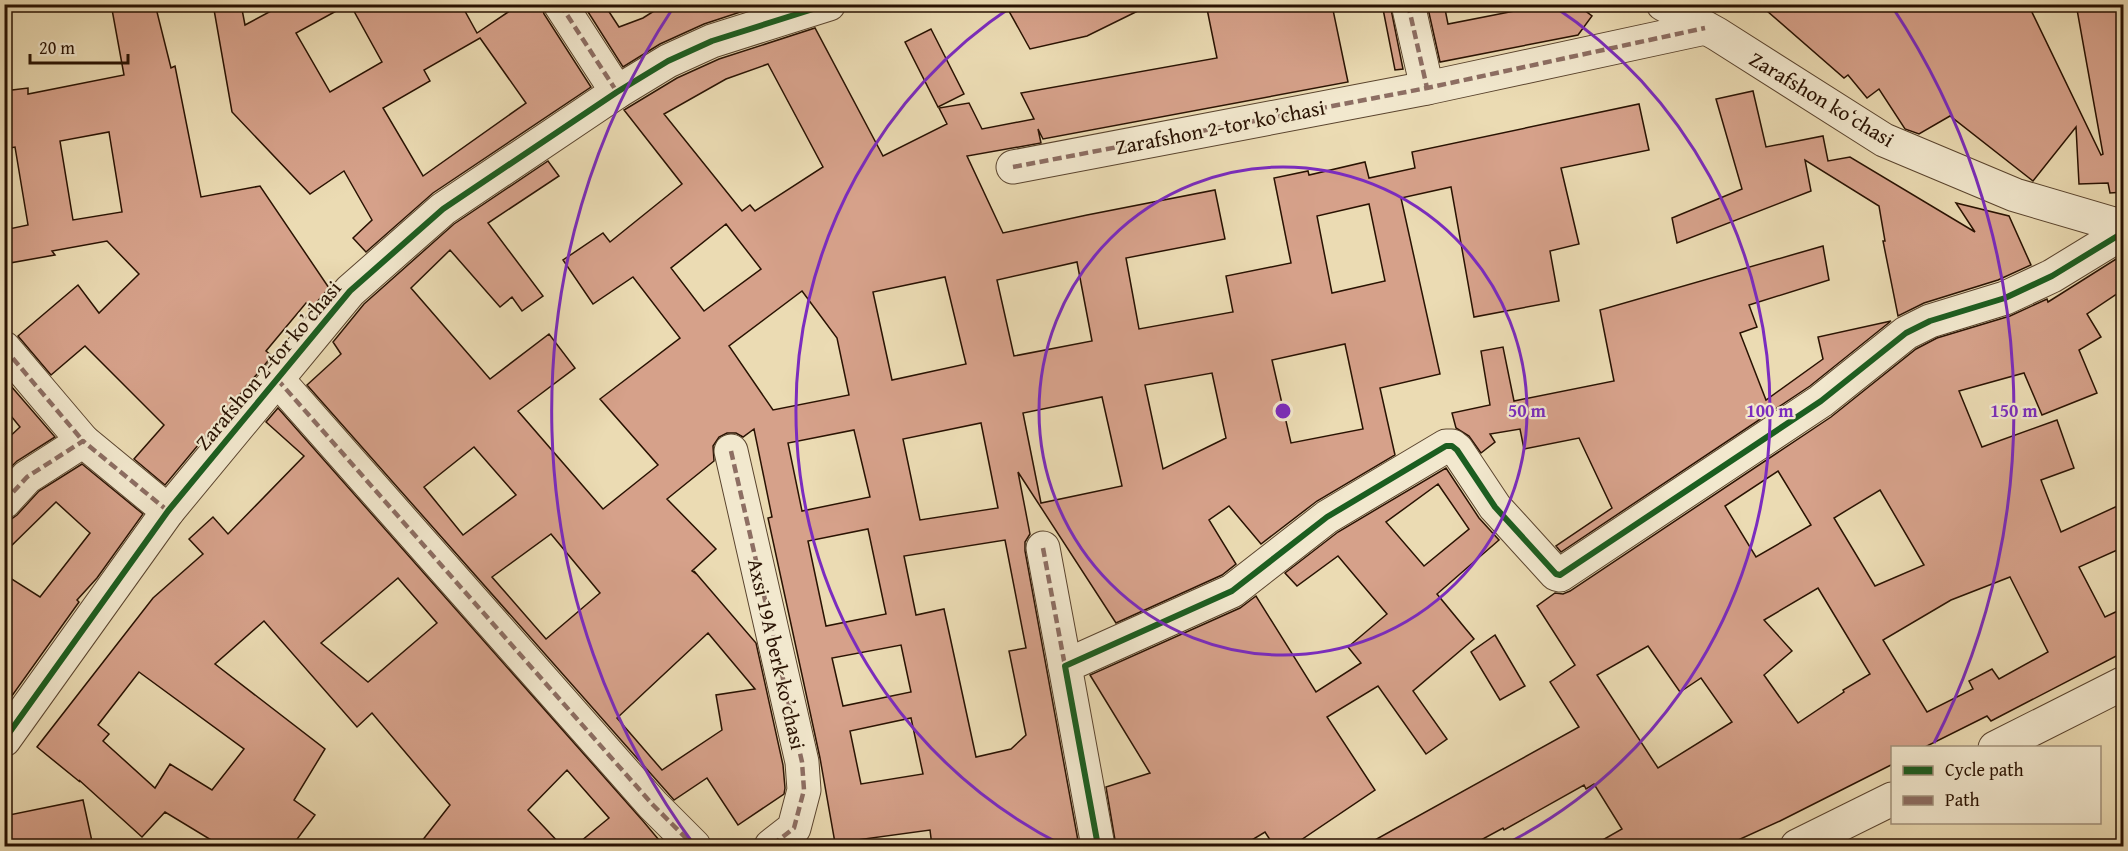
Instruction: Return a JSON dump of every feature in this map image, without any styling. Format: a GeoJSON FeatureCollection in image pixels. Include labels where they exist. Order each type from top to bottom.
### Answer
{"type":"FeatureCollection","features":[{"type":"Feature","properties":{"kind":"street"},"geometry":{"type":"LineString","coordinates":[[560,4],[617,92]]}},
{"type":"Feature","properties":{"kind":"street","name":"Zarafshon 2-tor koʼchasi"},"geometry":{"type":"LineString","coordinates":[[4,740],[168,511],[350,291],[443,209],[617,92],[668,62],[712,41],[829,4]]}},
{"type":"Feature","properties":{"kind":"street"},"geometry":{"type":"LineString","coordinates":[[1408,4],[1427,88]]}},
{"type":"Feature","properties":{"kind":"street","name":"Zarafshon koʻchasi"},"geometry":{"type":"LineString","coordinates":[[1663,4],[1884,140],[2015,195],[2124,227]]}},
{"type":"Feature","properties":{"kind":"street","name":"Zarafshon 2-tor koʼchasi"},"geometry":{"type":"LineString","coordinates":[[1012,167],[1427,88],[1705,28]]}},
{"type":"Feature","properties":{"kind":"street"},"geometry":{"type":"LineString","coordinates":[[1065,666],[1232,591],[1327,518],[1446,446],[1452,446],[1457,450],[1495,507],[1556,574],[1560,575],[1821,401],[1906,333],[1930,321],[2005,298],[2052,276],[2124,232]]}},
{"type":"Feature","properties":{"kind":"street"},"geometry":{"type":"LineString","coordinates":[[4,348],[83,441],[168,511]]}},
{"type":"Feature","properties":{"kind":"street"},"geometry":{"type":"LineString","coordinates":[[278,379],[645,796],[693,846]]}},
{"type":"Feature","properties":{"kind":"street"},"geometry":{"type":"LineString","coordinates":[[4,502],[27,477],[83,441]]}},
{"type":"Feature","properties":{"kind":"street","name":"Аxsi 19А berk koʼchasi"},"geometry":{"type":"LineString","coordinates":[[731,451],[802,762],[804,790],[794,828],[771,846]]}},
{"type":"Feature","properties":{"kind":"street"},"geometry":{"type":"LineString","coordinates":[[1043,548],[1098,846]]}},
{"type":"Feature","properties":{"kind":"street"},"geometry":{"type":"LineString","coordinates":[[1997,746],[2124,683]]}},
{"type":"Feature","properties":{"kind":"street"},"geometry":{"type":"LineString","coordinates":[[1797,846],[1891,800]]}},
{"type":"Feature","properties":{"kind":"building"},"geometry":{"type":"Polygon","coordinates":[[[111,4],[155,4],[171,68],[175,66],[201,197],[260,186],[329,288],[310,310],[306,303],[266,351],[272,356],[165,485],[134,459],[164,425],[85,346],[51,375],[18,336],[78,285],[99,313],[139,274],[107,241],[52,251],[55,255],[4,264],[4,230],[28,225],[15,147],[4,149],[4,91],[28,88],[28,94],[124,75],[111,4]],[[109,132],[60,141],[73,220],[122,212],[109,132]]]}},
{"type":"Feature","properties":{"kind":"building"},"geometry":{"type":"Polygon","coordinates":[[[213,4],[241,4],[245,25],[284,4],[349,4],[296,33],[330,92],[382,62],[350,4],[461,4],[477,33],[520,4],[541,4],[544,14],[591,87],[433,193],[366,252],[353,238],[372,220],[344,171],[310,194],[232,112],[213,4]],[[480,38],[424,70],[430,81],[383,108],[423,176],[526,103],[480,38]]]}},
{"type":"Feature","properties":{"kind":"building"},"geometry":{"type":"Polygon","coordinates":[[[583,4],[604,4],[619,27],[643,18],[665,4],[765,4],[704,24],[660,44],[623,67],[583,4]]]}},
{"type":"Feature","properties":{"kind":"building"},"geometry":{"type":"Polygon","coordinates":[[[1005,4],[1152,4],[1087,36],[1030,49],[1005,4]]]}},
{"type":"Feature","properties":{"kind":"building"},"geometry":{"type":"Polygon","coordinates":[[[1206,4],[1303,4],[1304,10],[1332,5],[1348,82],[1043,139],[1038,129],[1041,143],[967,156],[1003,233],[1215,190],[1225,239],[1126,258],[1139,329],[1233,312],[1226,276],[1291,263],[1274,178],[1308,171],[1309,175],[1365,162],[1369,178],[1415,168],[1412,152],[1639,104],[1649,150],[1561,168],[1579,244],[1550,251],[1559,301],[1474,317],[1451,187],[1401,198],[1440,374],[1380,388],[1395,455],[1317,501],[1261,544],[1229,506],[1209,520],[1236,564],[1222,575],[1116,623],[1018,472],[1030,534],[1025,542],[1025,551],[1079,846],[932,846],[930,830],[835,843],[820,758],[768,518],[772,517],[754,429],[743,437],[736,433],[727,433],[719,437],[713,446],[714,461],[667,499],[716,549],[692,571],[756,643],[783,765],[784,794],[738,825],[707,778],[674,800],[307,385],[341,354],[333,342],[364,304],[454,224],[548,161],[559,176],[488,223],[543,296],[522,311],[512,297],[500,307],[450,250],[411,288],[490,379],[549,334],[575,368],[518,411],[603,509],[658,465],[600,399],[680,338],[633,277],[593,304],[563,260],[603,233],[610,242],[682,184],[624,110],[677,78],[719,59],[815,28],[883,156],[947,124],[939,108],[969,103],[982,129],[1034,119],[1021,93],[1217,58],[1206,4]],[[768,64],[726,79],[664,114],[742,211],[750,205],[755,211],[823,167],[768,64]],[[1369,204],[1317,216],[1332,293],[1385,281],[1369,204]],[[726,224],[671,268],[704,311],[761,269],[726,224]],[[1077,262],[997,280],[1014,356],[1092,341],[1077,262]],[[945,277],[873,292],[892,380],[966,364],[945,277]],[[802,291],[729,346],[773,410],[849,395],[837,338],[802,291]],[[1345,344],[1272,360],[1291,443],[1363,429],[1345,344]],[[1212,373],[1145,385],[1163,469],[1226,438],[1212,373]],[[1102,397],[1023,413],[1041,503],[1122,486],[1102,397]],[[981,423],[903,439],[920,520],[998,508],[981,423]],[[854,430],[788,443],[802,511],[870,497],[854,430]],[[474,447],[424,487],[463,535],[516,495],[474,447]],[[868,529],[808,541],[826,626],[886,614],[868,529]],[[551,534],[492,577],[546,639],[600,593],[551,534]],[[1005,540],[904,556],[916,615],[944,609],[976,757],[1011,749],[1026,735],[1009,651],[1026,648],[1005,540]],[[708,633],[617,718],[662,770],[722,730],[716,695],[755,689],[708,633]],[[901,645],[832,658],[843,706],[911,692],[901,645]],[[911,718],[850,731],[861,784],[923,774],[911,718]]]}},
{"type":"Feature","properties":{"kind":"building"},"geometry":{"type":"Polygon","coordinates":[[[1382,4],[1390,4],[1403,69],[1395,70],[1382,4]]]}},
{"type":"Feature","properties":{"kind":"building"},"geometry":{"type":"Polygon","coordinates":[[[1427,4],[1444,4],[1448,24],[1550,4],[1576,4],[1592,16],[1578,35],[1440,62],[1427,4]]]}},
{"type":"Feature","properties":{"kind":"building"},"geometry":{"type":"Polygon","coordinates":[[[1759,4],[2028,4],[2101,155],[2103,154],[2076,4],[2124,4],[2124,192],[2110,193],[2108,183],[2079,184],[2076,127],[2033,181],[1950,116],[1919,134],[1905,129],[1879,89],[1867,98],[1848,75],[1844,78],[1759,4]]]}},
{"type":"Feature","properties":{"kind":"building"},"geometry":{"type":"Polygon","coordinates":[[[931,29],[964,94],[938,107],[905,42],[931,29]]]}},
{"type":"Feature","properties":{"kind":"building"},"geometry":{"type":"Polygon","coordinates":[[[1753,91],[1766,147],[1823,136],[1828,161],[1850,157],[1975,232],[1956,203],[2009,216],[2031,265],[1998,280],[1924,303],[1898,316],[1883,241],[1885,241],[1879,206],[1805,160],[1811,191],[1677,243],[1672,218],[1742,189],[1716,99],[1753,91]]]}},
{"type":"Feature","properties":{"kind":"building"},"geometry":{"type":"Polygon","coordinates":[[[1823,246],[1829,280],[1749,305],[1757,327],[1740,333],[1766,400],[1823,359],[1818,337],[1891,321],[1810,386],[1561,552],[1556,546],[1612,508],[1579,438],[1524,449],[1520,429],[1490,434],[1495,442],[1481,453],[1469,436],[1456,428],[1452,413],[1490,405],[1481,351],[1503,347],[1514,401],[1614,381],[1600,310],[1823,246]]]}},
{"type":"Feature","properties":{"kind":"building"},"geometry":{"type":"Polygon","coordinates":[[[2124,254],[2124,289],[2087,314],[2101,337],[2079,350],[2097,393],[2042,415],[2024,373],[1959,391],[1982,447],[2057,420],[2074,468],[2041,480],[2061,532],[2124,503],[2124,547],[2079,567],[2105,617],[2124,608],[2124,652],[1991,721],[1987,716],[1927,746],[1891,746],[1891,765],[1725,846],[1592,846],[1622,829],[1594,784],[1586,789],[1584,785],[1504,830],[1503,828],[1470,846],[1364,846],[1579,727],[1550,682],[1575,665],[1537,606],[1555,593],[1563,594],[1570,591],[1831,417],[1916,349],[1937,338],[2010,316],[2047,299],[2048,302],[2124,254]],[[1778,471],[1725,506],[1756,557],[1811,525],[1778,471]],[[1880,490],[1834,518],[1875,586],[1924,565],[1880,490]],[[2010,577],[1951,600],[1883,640],[1927,712],[1973,689],[1969,681],[1992,669],[1999,679],[2048,652],[2010,577]],[[1818,588],[1764,620],[1792,651],[1764,675],[1798,723],[1844,692],[1843,690],[1870,674],[1818,588]],[[1648,646],[1597,675],[1658,768],[1732,722],[1701,678],[1680,692],[1648,646]]]}},
{"type":"Feature","properties":{"kind":"building"},"geometry":{"type":"Polygon","coordinates":[[[4,378],[55,437],[17,461],[4,474],[4,442],[20,427],[7,411],[4,414],[4,378]]]}},
{"type":"Feature","properties":{"kind":"building"},"geometry":{"type":"Polygon","coordinates":[[[278,408],[664,846],[575,846],[609,818],[567,770],[528,810],[562,846],[418,846],[450,805],[372,713],[357,727],[264,621],[215,664],[325,749],[294,800],[315,815],[292,846],[221,846],[165,812],[142,837],[79,780],[80,782],[37,747],[153,598],[203,554],[189,539],[213,517],[228,534],[304,456],[266,422],[278,408]],[[398,578],[321,643],[368,682],[437,623],[398,578]],[[139,672],[98,725],[109,734],[103,741],[155,788],[170,764],[212,790],[244,749],[139,672]]]}},
{"type":"Feature","properties":{"kind":"building"},"geometry":{"type":"Polygon","coordinates":[[[82,464],[143,514],[97,578],[77,600],[79,602],[4,707],[4,574],[40,597],[90,533],[56,502],[4,553],[4,520],[10,520],[17,515],[39,491],[82,464]]]}},
{"type":"Feature","properties":{"kind":"building"},"geometry":{"type":"Polygon","coordinates":[[[1446,468],[1479,518],[1499,540],[1437,594],[1474,639],[1413,691],[1447,739],[1426,754],[1378,686],[1327,717],[1375,790],[1292,846],[1274,846],[1265,832],[1242,846],[1116,846],[1106,787],[1150,773],[1090,675],[1240,608],[1256,596],[1316,692],[1361,663],[1348,647],[1387,614],[1338,556],[1297,586],[1285,573],[1338,532],[1446,468]],[[1438,484],[1386,522],[1424,566],[1469,529],[1438,484]]]}},
{"type":"Feature","properties":{"kind":"building"},"geometry":{"type":"Polygon","coordinates":[[[1495,635],[1525,686],[1500,700],[1471,652],[1495,635]]]}},
{"type":"Feature","properties":{"kind":"building"},"geometry":{"type":"Polygon","coordinates":[[[83,800],[93,846],[4,846],[4,816],[83,800]]]}},
{"type":"Feature","properties":{"kind":"marked path"},"geometry":{"type":"LineString","coordinates":[[560,4],[617,92]]}},
{"type":"Feature","properties":{"kind":"marked path"},"geometry":{"type":"LineString","coordinates":[[1408,4],[1427,88]]}},
{"type":"Feature","properties":{"kind":"marked path"},"geometry":{"type":"LineString","coordinates":[[1013,167],[1427,88],[1705,28]]}},
{"type":"Feature","properties":{"kind":"marked path"},"geometry":{"type":"LineString","coordinates":[[4,348],[83,441]]}},
{"type":"Feature","properties":{"kind":"marked path"},"geometry":{"type":"LineString","coordinates":[[277,379],[653,805],[694,846]]}},
{"type":"Feature","properties":{"kind":"marked path"},"geometry":{"type":"LineString","coordinates":[[4,502],[27,477],[83,441],[168,511]]}},
{"type":"Feature","properties":{"kind":"marked path"},"geometry":{"type":"LineString","coordinates":[[731,451],[802,762],[804,790],[794,828],[771,846]]}},
{"type":"Feature","properties":{"kind":"marked path"},"geometry":{"type":"LineString","coordinates":[[1043,548],[1065,666]]}},
{"type":"Feature","properties":{"kind":"cycle path"},"geometry":{"type":"LineString","coordinates":[[4,740],[168,511],[350,291],[443,209],[617,92],[668,61],[712,41],[829,4]]}},
{"type":"Feature","properties":{"kind":"cycle path"},"geometry":{"type":"LineString","coordinates":[[1098,846],[1065,666],[1232,591],[1327,517],[1446,446],[1452,446],[1457,450],[1495,507],[1556,574],[1560,575],[1821,401],[1906,333],[1930,321],[2005,298],[2052,276],[2124,232]]}}]}
